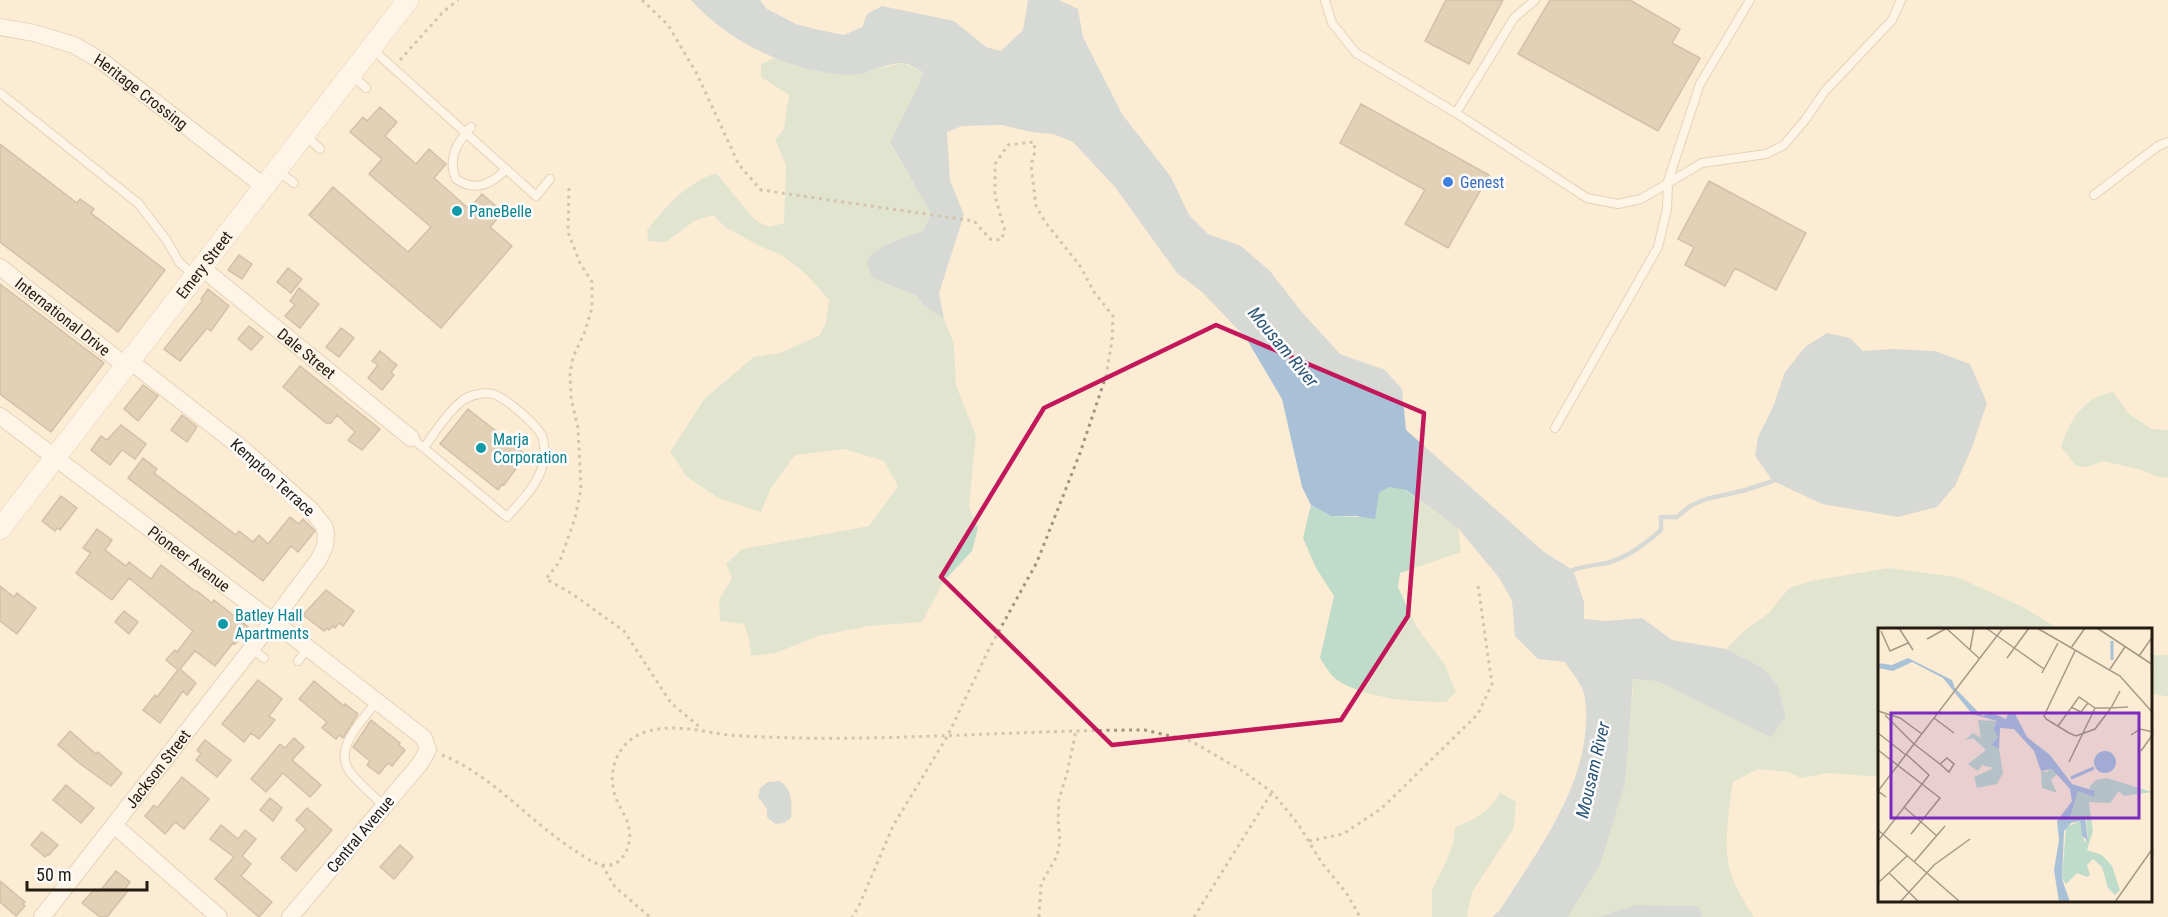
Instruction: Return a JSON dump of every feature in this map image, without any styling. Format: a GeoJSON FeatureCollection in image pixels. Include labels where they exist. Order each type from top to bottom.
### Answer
{"type":"FeatureCollection","features":[{"type":"Feature","properties":{"kind":"street","name":"Emery Street"},"geometry":{"type":"LineString","coordinates":[[0,529],[199,272],[312,142],[359,81],[371,48],[408,0]]}},
{"type":"Feature","properties":{"kind":"street","name":"Heritage Crossing"},"geometry":{"type":"LineString","coordinates":[[0,27],[34,33],[74,45],[279,180]]}},
{"type":"Feature","properties":{"kind":"street","name":"International Drive"},"geometry":{"type":"LineString","coordinates":[[0,267],[128,363]]}},
{"type":"Feature","properties":{"kind":"street","name":"Dale Street"},"geometry":{"type":"LineString","coordinates":[[199,272],[418,443]]}},
{"type":"Feature","properties":{"kind":"street","name":"Kempton Terrace"},"geometry":{"type":"LineString","coordinates":[[128,363],[244,450],[322,521],[326,537],[323,552],[273,621]]}},
{"type":"Feature","properties":{"kind":"street","name":"Pioneer Avenue"},"geometry":{"type":"LineString","coordinates":[[0,417],[273,621],[303,655],[377,701],[416,731],[424,738],[429,750]]}},
{"type":"Feature","properties":{"kind":"street","name":"Jackson Street"},"geometry":{"type":"LineString","coordinates":[[42,917],[258,653],[273,621]]}},
{"type":"Feature","properties":{"kind":"street","name":"Central Avenue"},"geometry":{"type":"LineString","coordinates":[[290,917],[429,750]]}},
{"type":"Feature","properties":{"kind":"street"},"geometry":{"type":"LineString","coordinates":[[115,826],[219,917]]}},
{"type":"Feature","properties":{"kind":"lane"},"geometry":{"type":"LineString","coordinates":[[1325,0],[1332,23],[1356,52],[1456,113],[1587,198],[1618,204],[1641,199],[1702,163],[1766,154],[1784,145],[1825,91],[1892,20],[1901,0]]}},
{"type":"Feature","properties":{"kind":"lane"},"geometry":{"type":"LineString","coordinates":[[1456,113],[1514,18],[1535,0]]}},
{"type":"Feature","properties":{"kind":"lane"},"geometry":{"type":"LineString","coordinates":[[1555,428],[1658,247],[1667,209],[1668,182],[1700,84],[1750,0]]}},
{"type":"Feature","properties":{"kind":"lane"},"geometry":{"type":"LineString","coordinates":[[371,48],[468,130],[536,196],[550,179]]}},
{"type":"Feature","properties":{"kind":"lane"},"geometry":{"type":"LineString","coordinates":[[0,93],[139,204],[179,261],[199,272]]}},
{"type":"Feature","properties":{"kind":"lane"},"geometry":{"type":"LineString","coordinates":[[468,130],[454,149],[452,171],[456,179],[471,187],[487,185],[506,169]]}},
{"type":"Feature","properties":{"kind":"lane"},"geometry":{"type":"LineString","coordinates":[[2094,195],[2158,146],[2168,142]]}},
{"type":"Feature","properties":{"kind":"lane"},"geometry":{"type":"LineString","coordinates":[[486,393],[494,394],[531,423],[543,438],[543,463],[534,484],[507,517],[418,443],[462,400],[486,393]]}},
{"type":"Feature","properties":{"kind":"lane"},"geometry":{"type":"LineString","coordinates":[[377,701],[348,740],[345,762],[349,770],[384,806]]}},
{"type":"Feature","properties":{"kind":"path"},"geometry":{"type":"LineString","coordinates":[[393,68],[443,12],[458,0]]}},
{"type":"Feature","properties":{"kind":"path"},"geometry":{"type":"LineString","coordinates":[[642,0],[668,25],[697,74],[739,165],[761,190],[974,221],[990,238],[1001,240],[1005,231],[995,196],[995,164],[1008,145],[1034,142],[1035,152],[1031,165],[1036,206],[1046,223],[1080,266],[1094,292],[1113,316],[1112,341],[1106,376],[1080,453],[1037,562],[989,649],[948,735],[893,826],[852,917]]}},
{"type":"Feature","properties":{"kind":"path"},"geometry":{"type":"LineString","coordinates":[[569,188],[568,232],[580,263],[592,282],[592,308],[584,334],[573,357],[570,374],[571,398],[578,428],[581,489],[575,518],[560,561],[546,579],[571,593],[624,631],[671,704],[702,729]]}},
{"type":"Feature","properties":{"kind":"path"},"geometry":{"type":"LineString","coordinates":[[1309,841],[1343,834],[1382,808],[1478,714],[1492,684],[1478,586]]}},
{"type":"Feature","properties":{"kind":"path"},"geometry":{"type":"LineString","coordinates":[[602,866],[617,864],[628,847],[630,834],[614,792],[612,772],[616,758],[628,740],[638,734],[675,727],[702,729],[728,735],[798,738],[1145,730],[1191,741],[1218,755],[1272,792],[1309,841],[1360,917]]}},
{"type":"Feature","properties":{"kind":"path"},"geometry":{"type":"LineString","coordinates":[[1039,917],[1041,884],[1057,856],[1060,841],[1059,799],[1076,731]]}},
{"type":"Feature","properties":{"kind":"path"},"geometry":{"type":"LineString","coordinates":[[429,750],[446,757],[495,788],[563,843],[602,866],[615,887],[650,917]]}},
{"type":"Feature","properties":{"kind":"path"},"geometry":{"type":"LineString","coordinates":[[1194,917],[1272,792]]}},
{"type":"Feature","properties":{"kind":"highlighted area"},"geometry":{"type":"Polygon","coordinates":[[[1216,325],[1424,413],[1408,616],[1341,720],[1112,745],[941,577],[1044,408],[1216,325]]]}},
{"type":"Feature","properties":{"kind":"green space"},"geometry":{"type":"Polygon","coordinates":[[[774,58],[812,69],[849,75],[903,63],[923,72],[890,143],[931,214],[923,231],[889,243],[873,278],[917,296],[923,305],[944,319],[954,344],[956,385],[976,436],[969,506],[978,528],[972,551],[944,581],[922,622],[869,626],[818,636],[776,653],[751,656],[744,624],[720,621],[719,600],[732,578],[726,564],[742,549],[869,526],[898,486],[884,461],[844,449],[795,455],[771,488],[761,512],[718,498],[687,477],[670,452],[705,398],[754,357],[780,353],[820,335],[826,322],[829,300],[807,275],[782,255],[726,228],[713,215],[696,220],[666,242],[648,241],[647,230],[669,204],[694,183],[716,173],[755,220],[769,227],[784,223],[786,165],[775,140],[784,129],[789,95],[761,77],[761,64],[774,58]]]}},
{"type":"Feature","properties":{"kind":"green space"},"geometry":{"type":"Polygon","coordinates":[[[2113,392],[2129,414],[2152,429],[2168,430],[2168,477],[2160,478],[2142,470],[2103,461],[2088,467],[2076,466],[2061,447],[2068,428],[2079,411],[2094,399],[2113,392]]]}},
{"type":"Feature","properties":{"kind":"green space"},"geometry":{"type":"Polygon","coordinates":[[[1389,486],[1405,490],[1458,528],[1461,552],[1400,573],[1398,587],[1416,626],[1445,665],[1456,692],[1446,702],[1403,700],[1362,691],[1337,680],[1320,658],[1334,596],[1316,568],[1303,538],[1311,505],[1331,516],[1359,517],[1379,493],[1389,486]]]}},
{"type":"Feature","properties":{"kind":"green space"},"geometry":{"type":"Polygon","coordinates":[[[1889,568],[1957,577],[2023,607],[2057,628],[1878,628],[1878,777],[1828,773],[1801,778],[1788,772],[1758,769],[1733,782],[1727,827],[1728,861],[1735,883],[1754,917],[1702,917],[1698,906],[1635,905],[1598,917],[1568,917],[1581,897],[1633,693],[1632,679],[1655,681],[1666,685],[1771,736],[1786,717],[1778,686],[1762,667],[1726,649],[1744,631],[1769,613],[1789,588],[1811,581],[1889,568]]]}},
{"type":"Feature","properties":{"kind":"green space"},"geometry":{"type":"Polygon","coordinates":[[[2153,655],[2168,655],[2168,697],[2153,693],[2153,655]]]}},
{"type":"Feature","properties":{"kind":"green space"},"geometry":{"type":"Polygon","coordinates":[[[1500,792],[1516,802],[1514,828],[1472,892],[1467,917],[1432,917],[1432,889],[1453,844],[1455,827],[1481,814],[1500,792]]]}},
{"type":"Feature","properties":{"kind":"water","name":"Mousam River"},"geometry":{"type":"Polygon","coordinates":[[[691,0],[760,0],[767,9],[796,24],[844,35],[862,27],[867,14],[882,6],[954,21],[986,47],[1001,51],[1023,30],[1028,0],[1059,0],[1078,9],[1083,37],[1122,114],[1171,177],[1189,215],[1208,234],[1241,246],[1270,271],[1301,311],[1340,354],[1385,370],[1402,389],[1406,430],[1544,552],[1573,570],[1584,602],[1584,619],[1606,621],[1642,618],[1672,640],[1726,649],[1762,667],[1778,686],[1786,717],[1771,737],[1668,686],[1655,681],[1633,679],[1625,783],[1600,865],[1568,917],[1492,917],[1500,910],[1547,837],[1573,783],[1586,727],[1585,698],[1580,684],[1565,662],[1538,659],[1515,636],[1512,601],[1500,579],[1458,528],[1406,490],[1389,487],[1379,493],[1375,519],[1331,516],[1311,505],[1302,487],[1282,399],[1246,338],[1202,292],[1177,273],[1115,187],[1073,142],[1053,134],[1031,132],[1002,125],[962,126],[947,132],[950,180],[964,215],[939,293],[944,319],[923,305],[917,296],[873,278],[868,264],[872,255],[892,242],[923,231],[931,214],[890,142],[923,72],[902,63],[854,75],[804,68],[742,42],[706,15],[691,0]]]}},
{"type":"Feature","properties":{"kind":"water"},"geometry":{"type":"Polygon","coordinates":[[[1827,333],[1850,338],[1863,351],[1893,349],[1935,351],[1970,364],[1987,403],[1972,447],[1955,486],[1937,507],[1898,517],[1822,504],[1773,481],[1755,456],[1758,437],[1773,407],[1785,372],[1805,347],[1827,333]]]}},
{"type":"Feature","properties":{"kind":"water"},"geometry":{"type":"Polygon","coordinates":[[[780,781],[789,793],[791,818],[784,823],[775,824],[767,817],[767,809],[758,797],[760,788],[768,782],[780,781]]]}},
{"type":"Feature","properties":{"kind":"water"},"geometry":{"type":"Polygon","coordinates":[[[1635,905],[1699,906],[1702,917],[1598,917],[1635,905]]]}},
{"type":"Feature","properties":{"kind":"building"},"geometry":{"type":"Polygon","coordinates":[[[1446,0],[1503,0],[1469,64],[1425,41],[1446,0]]]}},
{"type":"Feature","properties":{"kind":"building"},"geometry":{"type":"Polygon","coordinates":[[[1550,0],[1630,0],[1680,29],[1672,43],[1700,58],[1658,131],[1518,54],[1550,0]]]}},
{"type":"Feature","properties":{"kind":"building","name":"Genest"},"geometry":{"type":"Polygon","coordinates":[[[1361,104],[1489,175],[1448,248],[1405,224],[1425,190],[1340,143],[1361,104]]]}},
{"type":"Feature","properties":{"kind":"building"},"geometry":{"type":"Polygon","coordinates":[[[380,107],[397,122],[385,136],[416,164],[429,149],[446,164],[434,178],[469,209],[482,194],[503,212],[490,227],[512,246],[441,328],[309,215],[333,187],[408,252],[431,227],[369,174],[382,159],[350,132],[363,117],[367,121],[380,107]]]}},
{"type":"Feature","properties":{"kind":"building"},"geometry":{"type":"Polygon","coordinates":[[[0,144],[77,203],[80,199],[94,209],[91,213],[165,270],[118,332],[0,242],[0,144]]]}},
{"type":"Feature","properties":{"kind":"building"},"geometry":{"type":"Polygon","coordinates":[[[1709,181],[1806,233],[1776,290],[1735,268],[1725,286],[1685,265],[1694,247],[1678,239],[1709,181]]]}},
{"type":"Feature","properties":{"kind":"building"},"geometry":{"type":"Polygon","coordinates":[[[239,255],[252,264],[242,279],[228,270],[239,255]]]}},
{"type":"Feature","properties":{"kind":"building"},"geometry":{"type":"Polygon","coordinates":[[[288,268],[302,279],[291,293],[277,282],[288,268]]]}},
{"type":"Feature","properties":{"kind":"building"},"geometry":{"type":"Polygon","coordinates":[[[0,284],[104,363],[51,432],[0,394],[0,284]]]}},
{"type":"Feature","properties":{"kind":"building"},"geometry":{"type":"Polygon","coordinates":[[[299,288],[319,304],[300,328],[285,316],[295,305],[290,301],[299,288]]]}},
{"type":"Feature","properties":{"kind":"building"},"geometry":{"type":"Polygon","coordinates":[[[208,289],[229,306],[211,331],[207,328],[180,361],[164,349],[203,300],[201,299],[208,289]]]}},
{"type":"Feature","properties":{"kind":"building"},"geometry":{"type":"Polygon","coordinates":[[[249,326],[263,337],[251,350],[238,339],[249,326]]]}},
{"type":"Feature","properties":{"kind":"building"},"geometry":{"type":"Polygon","coordinates":[[[341,328],[354,338],[339,357],[326,347],[341,328]]]}},
{"type":"Feature","properties":{"kind":"building"},"geometry":{"type":"Polygon","coordinates":[[[380,351],[397,365],[391,372],[394,375],[382,390],[368,378],[378,365],[372,361],[380,351]]]}},
{"type":"Feature","properties":{"kind":"building"},"geometry":{"type":"Polygon","coordinates":[[[300,366],[380,429],[362,450],[348,440],[355,432],[337,415],[331,423],[326,423],[283,387],[300,366]]]}},
{"type":"Feature","properties":{"kind":"building"},"geometry":{"type":"Polygon","coordinates":[[[143,385],[158,396],[138,421],[124,409],[143,385]]]}},
{"type":"Feature","properties":{"kind":"building","name":"Marja Corporation"},"geometry":{"type":"Polygon","coordinates":[[[468,409],[526,455],[498,490],[440,444],[468,409]]]}},
{"type":"Feature","properties":{"kind":"building"},"geometry":{"type":"Polygon","coordinates":[[[182,415],[197,427],[187,442],[171,430],[182,415]]]}},
{"type":"Feature","properties":{"kind":"building"},"geometry":{"type":"Polygon","coordinates":[[[121,425],[146,444],[135,459],[122,450],[110,465],[91,450],[101,436],[107,440],[121,425]]]}},
{"type":"Feature","properties":{"kind":"building"},"geometry":{"type":"Polygon","coordinates":[[[143,458],[157,469],[154,473],[236,535],[239,531],[253,542],[259,535],[268,544],[290,517],[299,524],[303,519],[315,531],[298,552],[291,546],[263,581],[128,478],[143,458]]]}},
{"type":"Feature","properties":{"kind":"building"},"geometry":{"type":"Polygon","coordinates":[[[61,496],[77,508],[60,530],[57,528],[55,531],[42,521],[61,496]]]}},
{"type":"Feature","properties":{"kind":"building"},"geometry":{"type":"Polygon","coordinates":[[[97,529],[112,540],[105,550],[126,566],[129,562],[151,579],[161,565],[212,603],[214,600],[248,627],[215,666],[195,651],[180,669],[196,683],[187,695],[183,691],[160,723],[143,710],[155,695],[157,697],[178,670],[166,660],[175,650],[177,652],[193,631],[129,578],[112,600],[76,573],[91,553],[83,548],[97,529]]]}},
{"type":"Feature","properties":{"kind":"building"},"geometry":{"type":"Polygon","coordinates":[[[0,586],[14,597],[17,593],[36,608],[17,634],[0,621],[0,586]]]}},
{"type":"Feature","properties":{"kind":"building"},"geometry":{"type":"Polygon","coordinates":[[[326,590],[354,611],[343,626],[339,623],[335,628],[333,626],[324,631],[303,615],[326,590]]]}},
{"type":"Feature","properties":{"kind":"building"},"geometry":{"type":"Polygon","coordinates":[[[124,611],[138,622],[129,634],[115,622],[124,611]]]}},
{"type":"Feature","properties":{"kind":"building"},"geometry":{"type":"Polygon","coordinates":[[[258,680],[282,699],[269,716],[275,720],[259,739],[251,733],[244,742],[222,724],[258,680]]]}},
{"type":"Feature","properties":{"kind":"building"},"geometry":{"type":"Polygon","coordinates":[[[314,681],[344,706],[345,704],[358,714],[343,738],[339,735],[336,739],[322,728],[327,722],[299,699],[314,681]]]}},
{"type":"Feature","properties":{"kind":"building"},"geometry":{"type":"Polygon","coordinates":[[[371,720],[400,743],[399,745],[405,750],[392,766],[388,763],[379,774],[367,765],[370,761],[353,747],[371,720]]]}},
{"type":"Feature","properties":{"kind":"building"},"geometry":{"type":"Polygon","coordinates":[[[70,731],[122,773],[111,786],[58,745],[70,731]]]}},
{"type":"Feature","properties":{"kind":"building"},"geometry":{"type":"Polygon","coordinates":[[[294,738],[304,747],[292,760],[321,785],[310,797],[283,773],[266,792],[251,779],[280,744],[285,748],[294,738]]]}},
{"type":"Feature","properties":{"kind":"building"},"geometry":{"type":"Polygon","coordinates":[[[205,740],[231,760],[217,777],[196,760],[201,754],[197,750],[205,740]]]}},
{"type":"Feature","properties":{"kind":"building"},"geometry":{"type":"Polygon","coordinates":[[[182,777],[209,799],[184,829],[175,822],[165,834],[145,816],[154,805],[157,808],[182,777]]]}},
{"type":"Feature","properties":{"kind":"building"},"geometry":{"type":"Polygon","coordinates":[[[66,785],[94,808],[81,823],[53,800],[66,785]]]}},
{"type":"Feature","properties":{"kind":"building"},"geometry":{"type":"Polygon","coordinates":[[[270,798],[282,808],[273,821],[260,810],[270,798]]]}},
{"type":"Feature","properties":{"kind":"building"},"geometry":{"type":"Polygon","coordinates":[[[307,808],[332,830],[296,871],[281,858],[306,829],[296,820],[307,808]]]}},
{"type":"Feature","properties":{"kind":"building"},"geometry":{"type":"Polygon","coordinates":[[[221,825],[238,839],[245,830],[256,839],[242,856],[251,864],[241,876],[272,902],[259,917],[215,879],[234,857],[210,839],[221,825]]]}},
{"type":"Feature","properties":{"kind":"building"},"geometry":{"type":"Polygon","coordinates":[[[42,832],[58,845],[45,857],[31,845],[42,832]]]}},
{"type":"Feature","properties":{"kind":"building"},"geometry":{"type":"Polygon","coordinates":[[[400,845],[413,857],[394,879],[380,867],[400,845]]]}},
{"type":"Feature","properties":{"kind":"building"},"geometry":{"type":"Polygon","coordinates":[[[116,871],[130,882],[125,889],[128,891],[107,917],[100,917],[82,903],[95,889],[99,892],[116,871]]]}},
{"type":"Feature","properties":{"kind":"building"},"geometry":{"type":"Polygon","coordinates":[[[0,881],[25,902],[23,904],[25,906],[16,916],[0,902],[0,881]]]}},
{"type":"Feature","properties":{"kind":"waterway"},"geometry":{"type":"LineString","coordinates":[[1573,570],[1607,563],[1629,554],[1661,530],[1661,517],[1677,517],[1690,506],[1706,499],[1773,481]]}},
{"type":"Feature","properties":{"kind":"place","name":"Genest"},"geometry":{"type":"Point","coordinates":[1448,182]}},
{"type":"Feature","properties":{"kind":"place","name":"PaneBelle"},"geometry":{"type":"Point","coordinates":[457,211]}},
{"type":"Feature","properties":{"kind":"place","name":"Marja Corporation"},"geometry":{"type":"Point","coordinates":[481,448]}},
{"type":"Feature","properties":{"kind":"place","name":"Batley Hall Apartments"},"geometry":{"type":"Point","coordinates":[223,624]}}]}
